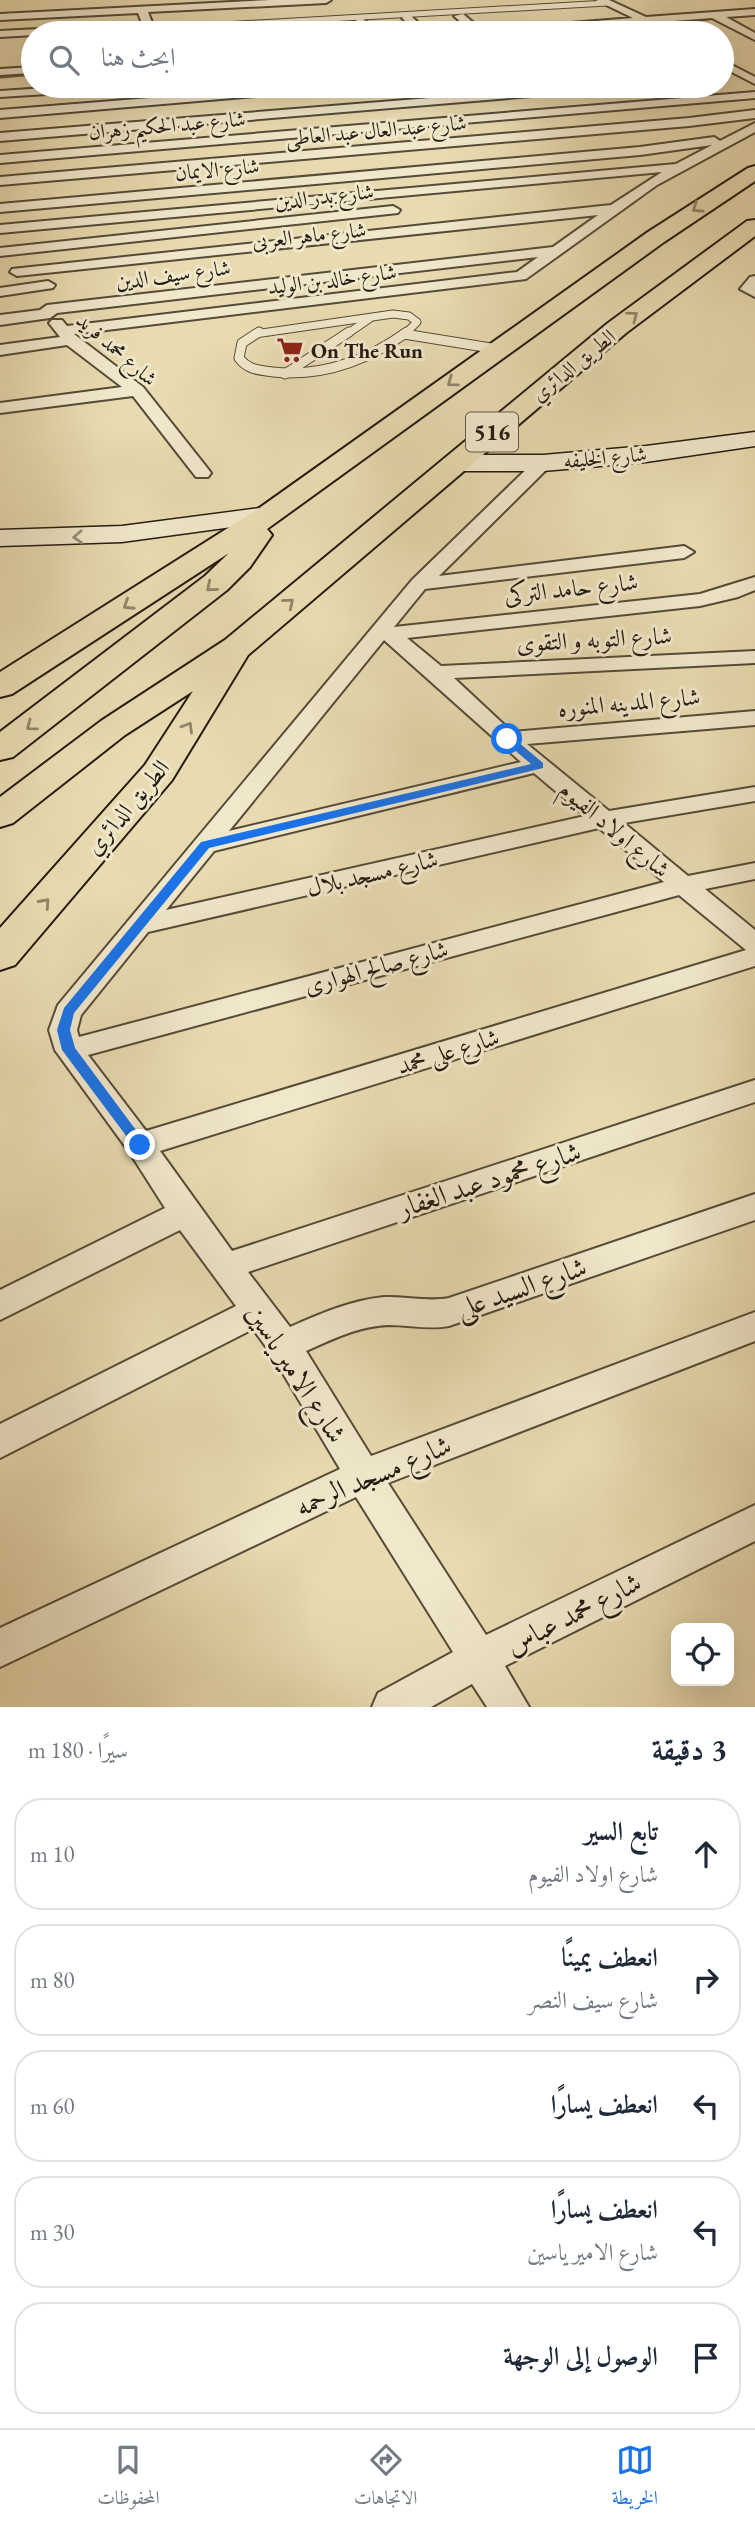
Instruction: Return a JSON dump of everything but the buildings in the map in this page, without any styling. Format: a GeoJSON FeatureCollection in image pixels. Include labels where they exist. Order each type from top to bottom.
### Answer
{"type":"FeatureCollection","features":[{"type":"Feature","properties":{"kind":"highway","name":"516"},"geometry":{"type":"LineString","coordinates":[[0,687],[268,515],[656,236],[755,172]]}},
{"type":"Feature","properties":{"kind":"highway","name":"الطريق الدائري"},"geometry":{"type":"LineString","coordinates":[[0,815],[113,727],[237,647],[617,328],[755,226]]}},
{"type":"Feature","properties":{"kind":"highway","name":"516"},"geometry":{"type":"LineString","coordinates":[[0,750],[216,583],[256,538],[268,515]]}},
{"type":"Feature","properties":{"kind":"highway","name":"الطريق الدائري"},"geometry":{"type":"LineString","coordinates":[[0,955],[159,772],[237,647]]}},
{"type":"Feature","properties":{"kind":"main road","name":"شارع الخليفه"},"geometry":{"type":"LineString","coordinates":[[454,463],[542,463],[646,454],[755,439]]}},
{"type":"Feature","properties":{"kind":"main road"},"geometry":{"type":"LineString","coordinates":[[0,538],[122,534],[268,515]]}},
{"type":"Feature","properties":{"kind":"street"},"geometry":{"type":"LineString","coordinates":[[0,17],[326,0]]}},
{"type":"Feature","properties":{"kind":"street"},"geometry":{"type":"LineString","coordinates":[[733,0],[755,11]]}},
{"type":"Feature","properties":{"kind":"street"},"geometry":{"type":"LineString","coordinates":[[604,1],[643,20]]}},
{"type":"Feature","properties":{"kind":"street"},"geometry":{"type":"LineString","coordinates":[[693,5],[724,21]]}},
{"type":"Feature","properties":{"kind":"street"},"geometry":{"type":"LineString","coordinates":[[142,9],[146,21]]}},
{"type":"Feature","properties":{"kind":"street"},"geometry":{"type":"LineString","coordinates":[[537,16],[622,10]]}},
{"type":"Feature","properties":{"kind":"street"},"geometry":{"type":"LineString","coordinates":[[631,21],[755,11]]}},
{"type":"Feature","properties":{"kind":"street"},"geometry":{"type":"LineString","coordinates":[[92,12],[95,21]]}},
{"type":"Feature","properties":{"kind":"street"},"geometry":{"type":"LineString","coordinates":[[502,15],[510,21]]}},
{"type":"Feature","properties":{"kind":"street"},"geometry":{"type":"LineString","coordinates":[[458,16],[464,21]]}},
{"type":"Feature","properties":{"kind":"street"},"geometry":{"type":"LineString","coordinates":[[407,18],[410,21]]}},
{"type":"Feature","properties":{"kind":"street"},"geometry":{"type":"LineString","coordinates":[[734,26],[755,37]]}},
{"type":"Feature","properties":{"kind":"street"},"geometry":{"type":"LineString","coordinates":[[0,34],[21,33]]}},
{"type":"Feature","properties":{"kind":"street"},"geometry":{"type":"LineString","coordinates":[[734,69],[750,78]]}},
{"type":"Feature","properties":{"kind":"street"},"geometry":{"type":"LineString","coordinates":[[0,72],[21,71]]}},
{"type":"Feature","properties":{"kind":"street"},"geometry":{"type":"LineString","coordinates":[[0,81],[21,79]]}},
{"type":"Feature","properties":{"kind":"street"},"geometry":{"type":"LineString","coordinates":[[0,94],[21,93]]}},
{"type":"Feature","properties":{"kind":"street","name":"شارع عبد الحكيم زهران"},"geometry":{"type":"LineString","coordinates":[[734,97],[755,95]]}},
{"type":"Feature","properties":{"kind":"street"},"geometry":{"type":"LineString","coordinates":[[0,114],[193,98]]}},
{"type":"Feature","properties":{"kind":"street"},"geometry":{"type":"LineString","coordinates":[[0,136],[417,98]]}},
{"type":"Feature","properties":{"kind":"street","name":"شارع عبد الحكيم زهران"},"geometry":{"type":"LineString","coordinates":[[0,159],[720,98]]}},
{"type":"Feature","properties":{"kind":"street","name":"شارع عبد العال عبد العاطى"},"geometry":{"type":"LineString","coordinates":[[0,181],[690,122],[755,114]]}},
{"type":"Feature","properties":{"kind":"street"},"geometry":{"type":"LineString","coordinates":[[555,251],[652,183],[755,127]]}},
{"type":"Feature","properties":{"kind":"street","name":"شارع الايمان"},"geometry":{"type":"LineString","coordinates":[[0,208],[640,151],[731,139]]}},
{"type":"Feature","properties":{"kind":"street"},"geometry":{"type":"LineString","coordinates":[[0,229],[678,167]]}},
{"type":"Feature","properties":{"kind":"street"},"geometry":{"type":"LineString","coordinates":[[583,190],[652,183]]}},
{"type":"Feature","properties":{"kind":"street"},"geometry":{"type":"LineString","coordinates":[[17,272],[615,208]]}},
{"type":"Feature","properties":{"kind":"street","name":"شارع بدر الدين"},"geometry":{"type":"LineString","coordinates":[[0,252],[402,209]]}},
{"type":"Feature","properties":{"kind":"street","name":"شارع ماهر العربى"},"geometry":{"type":"LineString","coordinates":[[304,257],[592,225]]}},
{"type":"Feature","properties":{"kind":"street","name":"شارع خالد بن الوليد"},"geometry":{"type":"LineString","coordinates":[[0,350],[66,335],[521,276],[555,251]]}},
{"type":"Feature","properties":{"kind":"street","name":"شارع سيف الدين"},"geometry":{"type":"LineString","coordinates":[[0,320],[555,251]]}},
{"type":"Feature","properties":{"kind":"street","name":"شارع محمد فريد"},"geometry":{"type":"LineString","coordinates":[[0,261],[17,272],[66,335],[137,390],[202,473]]}},
{"type":"Feature","properties":{"kind":"street"},"geometry":{"type":"LineString","coordinates":[[755,280],[747,289],[755,293]]}},
{"type":"Feature","properties":{"kind":"street"},"geometry":{"type":"LineString","coordinates":[[0,292],[58,284]]}},
{"type":"Feature","properties":{"kind":"street"},"geometry":{"type":"LineString","coordinates":[[27,387],[120,377]]}},
{"type":"Feature","properties":{"kind":"street"},"geometry":{"type":"LineString","coordinates":[[0,408],[137,390]]}},
{"type":"Feature","properties":{"kind":"street"},"geometry":{"type":"LineString","coordinates":[[69,1050],[63,1030],[68,1012],[205,845],[387,631],[419,584],[542,463]]}},
{"type":"Feature","properties":{"kind":"street"},"geometry":{"type":"LineString","coordinates":[[419,584],[684,552]]}},
{"type":"Feature","properties":{"kind":"street","name":"شارع حامد التركى"},"geometry":{"type":"LineString","coordinates":[[387,631],[700,600],[731,593],[755,583]]}},
{"type":"Feature","properties":{"kind":"street","name":"شارع اولاد الفيوم"},"geometry":{"type":"LineString","coordinates":[[387,631],[507,739],[755,944]]}},
{"type":"Feature","properties":{"kind":"street","name":"شارع التوبه و التقوى"},"geometry":{"type":"LineString","coordinates":[[436,673],[755,657]]}},
{"type":"Feature","properties":{"kind":"street","name":"شارع المدينه المنوره"},"geometry":{"type":"LineString","coordinates":[[507,739],[755,718]]}},
{"type":"Feature","properties":{"kind":"street"},"geometry":{"type":"LineString","coordinates":[[205,845],[540,765]]}},
{"type":"Feature","properties":{"kind":"street","name":"شارع مسجد بلال"},"geometry":{"type":"LineString","coordinates":[[139,925],[604,819],[755,793]]}},
{"type":"Feature","properties":{"kind":"street","name":"شارع صالح الهوارى"},"geometry":{"type":"LineString","coordinates":[[69,1050],[684,885],[755,871]]}},
{"type":"Feature","properties":{"kind":"street","name":"شارع على محمد"},"geometry":{"type":"LineString","coordinates":[[140,1145],[755,957]]}},
{"type":"Feature","properties":{"kind":"street","name":"شارع الامير ياسين"},"geometry":{"type":"LineString","coordinates":[[69,1050],[140,1145],[223,1267],[284,1345],[509,1707]]}},
{"type":"Feature","properties":{"kind":"street","name":"شارع محمود عبد الغفار"},"geometry":{"type":"LineString","coordinates":[[223,1267],[755,1091]]}},
{"type":"Feature","properties":{"kind":"street","name":"شارع السيد على"},"geometry":{"type":"LineString","coordinates":[[284,1345],[361,1315],[398,1311],[416,1316],[433,1316],[449,1312],[755,1207]]}},
{"type":"Feature","properties":{"kind":"street"},"geometry":{"type":"LineString","coordinates":[[0,1306],[185,1213]]}},
{"type":"Feature","properties":{"kind":"street"},"geometry":{"type":"LineString","coordinates":[[0,1442],[258,1311]]}},
{"type":"Feature","properties":{"kind":"street","name":"شارع مسجد الرحمه"},"geometry":{"type":"LineString","coordinates":[[0,1647],[363,1476],[755,1326]]}},
{"type":"Feature","properties":{"kind":"street","name":"شارع محمد عباس"},"geometry":{"type":"LineString","coordinates":[[392,1707],[480,1659],[755,1522]]}},
{"type":"Feature","properties":{"kind":"lane"},"geometry":{"type":"LineString","coordinates":[[283,21],[604,1]]}},
{"type":"Feature","properties":{"kind":"lane"},"geometry":{"type":"LineString","coordinates":[[401,314],[415,318],[415,325],[358,361],[307,373],[285,374],[255,370],[242,362],[239,348],[243,340],[270,330],[373,317],[401,314]]}},
{"type":"Feature","properties":{"kind":"lane"},"geometry":{"type":"LineString","coordinates":[[285,374],[373,317]]}},
{"type":"Feature","properties":{"kind":"lane"},"geometry":{"type":"LineString","coordinates":[[404,334],[497,349]]}},
{"type":"Feature","properties":{"kind":"waterway"},"geometry":{"type":"LineString","coordinates":[[686,21],[708,19]]}},
{"type":"Feature","properties":{"kind":"waterway"},"geometry":{"type":"LineString","coordinates":[[0,77],[21,75]]}},
{"type":"Feature","properties":{"kind":"place","name":"On The Run"},"geometry":{"type":"Point","coordinates":[290,350]}},
{"type":"Feature","properties":{"kind":"route"},"geometry":{"type":"LineString","coordinates":[[140,1145],[69,1050],[63,1030],[68,1012],[205,845],[540,765],[507,739]]}}]}
